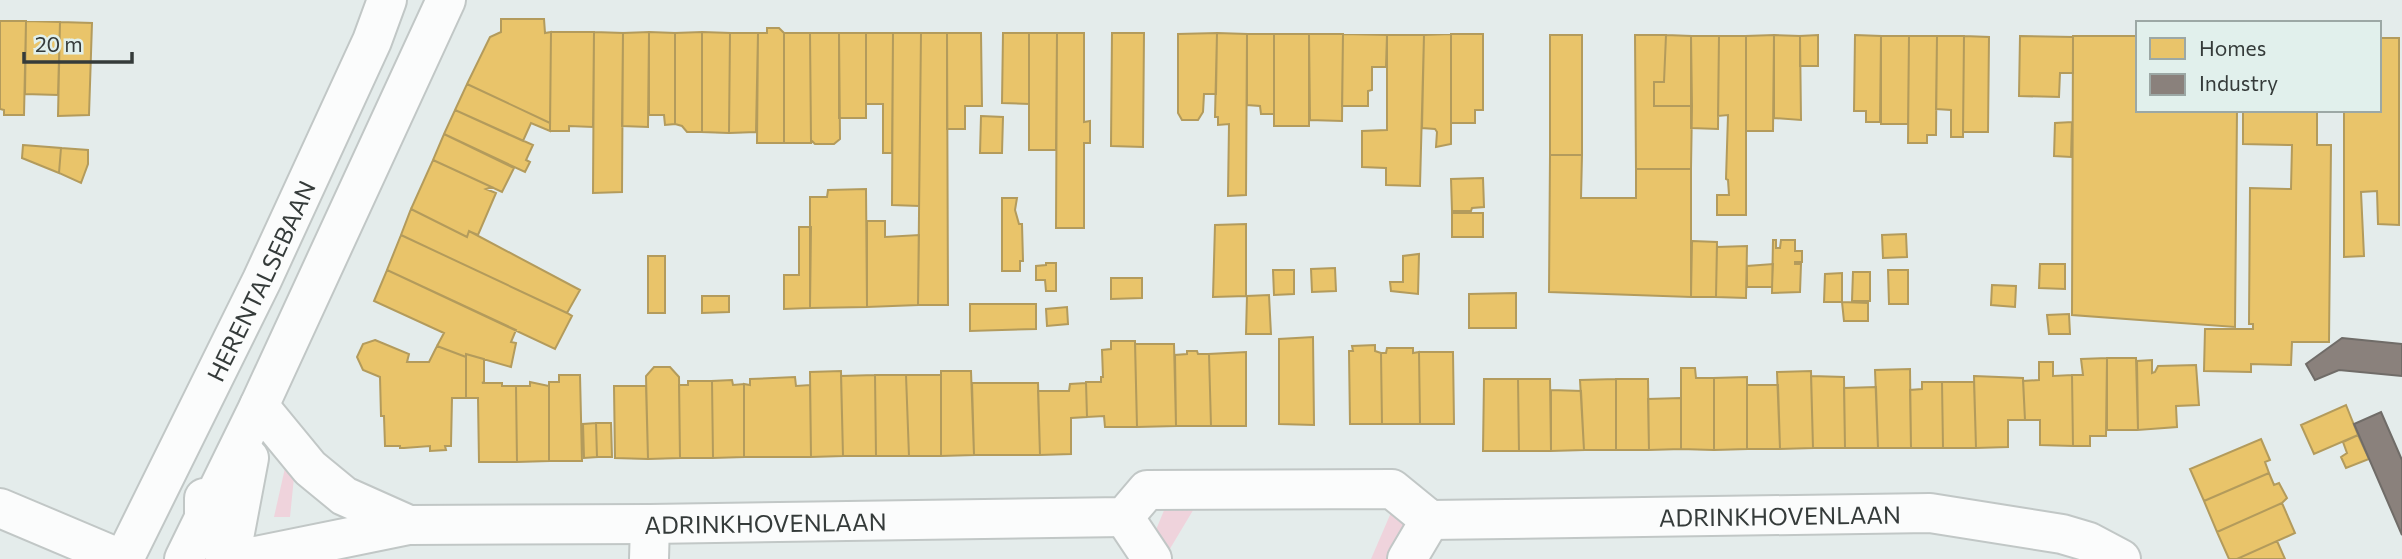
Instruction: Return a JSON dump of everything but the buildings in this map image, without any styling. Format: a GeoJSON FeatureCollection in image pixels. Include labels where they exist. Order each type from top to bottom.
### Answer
{"type":"FeatureCollection","features":[{"type":"Feature","properties":{"kind":"street","name":"HERENTALSEBAAN"},"geometry":{"type":"LineString","coordinates":[[123,559],[202,405],[372,41],[387,0]]}},
{"type":"Feature","properties":{"kind":"street","name":"HERENTALSEBAAN"},"geometry":{"type":"LineString","coordinates":[[184,559],[259,406],[446,0]]}},
{"type":"Feature","properties":{"kind":"street"},"geometry":{"type":"LineString","coordinates":[[202,405],[204,519],[229,559]]}},
{"type":"Feature","properties":{"kind":"street","name":"HERENTALSEBAAN"},"geometry":{"type":"LineString","coordinates":[[229,559],[259,406]]}},
{"type":"Feature","properties":{"kind":"street","name":"ADRINKHOVENLAAN"},"geometry":{"type":"LineString","coordinates":[[259,406],[310,468],[344,496],[409,525]]}},
{"type":"Feature","properties":{"kind":"street"},"geometry":{"type":"LineString","coordinates":[[1152,559],[1124,517],[1147,490],[1392,489],[1430,520],[1407,559]]}},
{"type":"Feature","properties":{"kind":"street"},"geometry":{"type":"LineString","coordinates":[[0,508],[123,559]]}},
{"type":"Feature","properties":{"kind":"street","name":"ADRINKHOVENLAAN"},"geometry":{"type":"LineString","coordinates":[[1430,520],[1930,513],[2022,544],[2062,534],[2089,542],[2121,559]]}},
{"type":"Feature","properties":{"kind":"street","name":"ADRINKHOVENLAAN"},"geometry":{"type":"LineString","coordinates":[[240,559],[409,525],[650,542],[1124,517]]}},
{"type":"Feature","properties":{"kind":"shaded area"},"geometry":{"type":"Polygon","coordinates":[[[285,468],[289,468],[294,477],[290,517],[274,517],[285,468]]]}},
{"type":"Feature","properties":{"kind":"shaded area"},"geometry":{"type":"Polygon","coordinates":[[[1198,502],[1168,552],[1153,537],[1165,508],[1198,502]]]}},
{"type":"Feature","properties":{"kind":"shaded area"},"geometry":{"type":"Polygon","coordinates":[[[1393,508],[1403,524],[1403,547],[1389,559],[1371,559],[1393,508]]]}}]}
